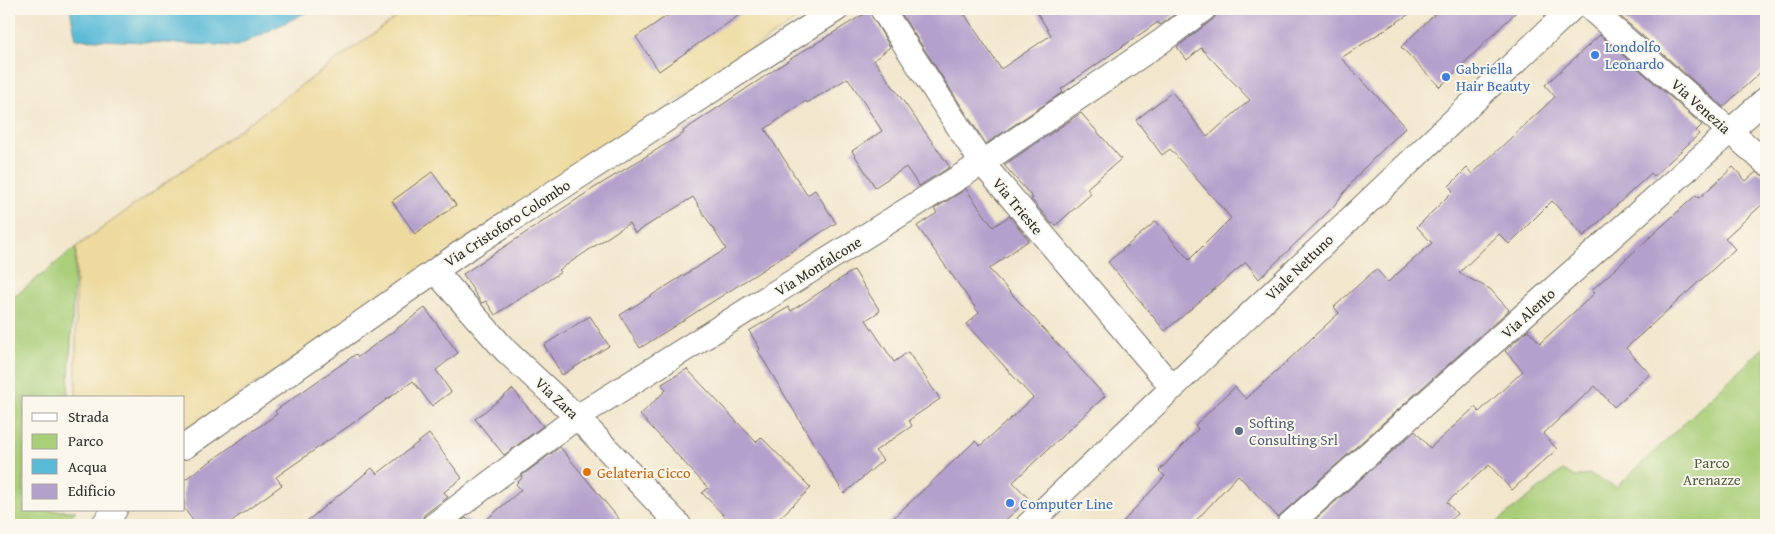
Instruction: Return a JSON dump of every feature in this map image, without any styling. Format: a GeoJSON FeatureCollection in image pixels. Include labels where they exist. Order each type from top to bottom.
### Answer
{"type":"FeatureCollection","features":[{"type":"Feature","properties":{"kind":"street","name":"Via Cristoforo Colombo"},"geometry":{"type":"LineString","coordinates":[[185,446],[467,249],[837,9]]}},
{"type":"Feature","properties":{"kind":"street","name":"Via Trieste"},"geometry":{"type":"LineString","coordinates":[[882,9],[982,163],[1173,388]]}},
{"type":"Feature","properties":{"kind":"street","name":"Via Monfalcone"},"geometry":{"type":"LineString","coordinates":[[434,525],[577,417],[982,163],[1160,43],[1204,9]]}},
{"type":"Feature","properties":{"kind":"street","name":"Viale Nettuno"},"geometry":{"type":"LineString","coordinates":[[1028,525],[1571,9]]}},
{"type":"Feature","properties":{"kind":"street","name":"Via Venezia"},"geometry":{"type":"LineString","coordinates":[[1591,9],[1766,163]]}},
{"type":"Feature","properties":{"kind":"street","name":"Via Alento"},"geometry":{"type":"LineString","coordinates":[[1289,525],[1766,99]]}},
{"type":"Feature","properties":{"kind":"street","name":"Via Zara"},"geometry":{"type":"LineString","coordinates":[[435,271],[506,351],[577,417],[679,525]]}},
{"type":"Feature","properties":{"kind":"street"},"geometry":{"type":"LineString","coordinates":[[103,525],[113,512]]}},
{"type":"Feature","properties":{"kind":"green space"},"geometry":{"type":"Polygon","coordinates":[[[76,247],[68,396],[22,396],[22,512],[75,512],[62,525],[9,525],[9,301],[76,247]]]}},
{"type":"Feature","properties":{"kind":"green space","name":"Parco Arenazze"},"geometry":{"type":"Polygon","coordinates":[[[1764,347],[1766,350],[1766,525],[1493,525],[1563,470],[1575,477],[1589,474],[1617,487],[1764,347]]]}},
{"type":"Feature","properties":{"kind":"sand"},"geometry":{"type":"Polygon","coordinates":[[[408,9],[812,9],[185,431],[185,396],[76,396],[76,247],[408,9]]]}},
{"type":"Feature","properties":{"kind":"water"},"geometry":{"type":"Polygon","coordinates":[[[70,9],[313,9],[238,46],[76,39],[70,9]]]}},
{"type":"Feature","properties":{"kind":"building"},"geometry":{"type":"Polygon","coordinates":[[[677,9],[748,9],[659,71],[636,37],[677,9]]]}},
{"type":"Feature","properties":{"kind":"building"},"geometry":{"type":"Polygon","coordinates":[[[898,9],[961,9],[1001,69],[1051,35],[1035,9],[1182,9],[1160,25],[1158,22],[1061,89],[1063,92],[986,144],[898,9]]]}},
{"type":"Feature","properties":{"kind":"building"},"geometry":{"type":"Polygon","coordinates":[[[1218,9],[1417,9],[1341,58],[1406,127],[1362,170],[1332,208],[1259,279],[1246,262],[1165,331],[1108,262],[1156,221],[1189,260],[1231,218],[1170,149],[1162,155],[1136,120],[1172,92],[1207,137],[1250,100],[1201,48],[1187,60],[1177,47],[1212,20],[1218,9]]]}},
{"type":"Feature","properties":{"kind":"building"},"geometry":{"type":"Polygon","coordinates":[[[1440,9],[1519,9],[1440,87],[1401,47],[1440,9]]]}},
{"type":"Feature","properties":{"kind":"building"},"geometry":{"type":"Polygon","coordinates":[[[1630,9],[1766,9],[1766,67],[1723,107],[1621,17],[1630,9]]]}},
{"type":"Feature","properties":{"kind":"building"},"geometry":{"type":"Polygon","coordinates":[[[869,11],[890,47],[874,60],[950,167],[919,186],[906,167],[875,187],[852,151],[882,131],[848,78],[807,103],[806,101],[765,129],[807,195],[815,190],[836,223],[640,348],[620,315],[726,249],[693,197],[635,233],[629,223],[559,270],[561,272],[495,315],[486,301],[482,303],[480,301],[463,274],[591,190],[684,133],[683,131],[792,58],[869,11]]]}},
{"type":"Feature","properties":{"kind":"building"},"geometry":{"type":"Polygon","coordinates":[[[1600,35],[1702,125],[1696,131],[1699,134],[1654,176],[1651,173],[1584,236],[1552,201],[1509,244],[1499,234],[1459,273],[1490,289],[1509,310],[1278,517],[1238,475],[1192,525],[1120,525],[1165,476],[1159,471],[1198,429],[1195,425],[1235,387],[1246,399],[1339,313],[1334,307],[1376,269],[1388,282],[1432,243],[1417,227],[1453,191],[1449,186],[1467,168],[1472,174],[1555,97],[1545,85],[1600,35]]]}},
{"type":"Feature","properties":{"kind":"building"},"geometry":{"type":"Polygon","coordinates":[[[1081,113],[1121,159],[1087,188],[1091,194],[1056,225],[1052,224],[1031,199],[1033,198],[1004,165],[1081,113]]]}},
{"type":"Feature","properties":{"kind":"building"},"geometry":{"type":"Polygon","coordinates":[[[1733,167],[1746,181],[1756,172],[1766,176],[1766,201],[1725,238],[1735,249],[1626,348],[1650,374],[1614,407],[1595,386],[1543,434],[1557,449],[1512,490],[1489,465],[1447,502],[1457,514],[1444,525],[1309,525],[1415,431],[1430,448],[1475,407],[1479,412],[1523,371],[1505,351],[1528,330],[1540,343],[1595,293],[1592,290],[1696,195],[1699,198],[1733,167]]]}},
{"type":"Feature","properties":{"kind":"building"},"geometry":{"type":"Polygon","coordinates":[[[432,172],[456,205],[415,234],[392,201],[432,172]]]}},
{"type":"Feature","properties":{"kind":"building"},"geometry":{"type":"Polygon","coordinates":[[[966,189],[993,227],[1009,216],[1029,240],[989,269],[1105,396],[1013,482],[1029,499],[1000,525],[886,525],[975,441],[980,446],[1033,398],[966,324],[979,313],[917,226],[937,213],[934,209],[966,189]]]}},
{"type":"Feature","properties":{"kind":"building"},"geometry":{"type":"Polygon","coordinates":[[[854,270],[880,311],[866,320],[894,362],[908,352],[940,399],[909,420],[912,426],[875,451],[883,460],[844,494],[758,351],[760,349],[749,331],[789,307],[791,311],[854,270]]]}},
{"type":"Feature","properties":{"kind":"building"},"geometry":{"type":"Polygon","coordinates":[[[425,308],[458,353],[436,370],[451,392],[432,406],[413,381],[276,477],[282,485],[226,525],[196,525],[185,509],[185,479],[277,414],[275,411],[356,354],[358,357],[425,308]]]}},
{"type":"Feature","properties":{"kind":"building"},"geometry":{"type":"Polygon","coordinates":[[[590,316],[609,346],[562,375],[544,345],[590,316]]]}},
{"type":"Feature","properties":{"kind":"building"},"geometry":{"type":"Polygon","coordinates":[[[687,369],[756,442],[761,437],[811,488],[772,525],[733,525],[702,493],[708,488],[640,415],[666,390],[662,384],[687,369]]]}},
{"type":"Feature","properties":{"kind":"building"},"geometry":{"type":"Polygon","coordinates":[[[513,389],[543,426],[504,455],[475,419],[513,389]]]}},
{"type":"Feature","properties":{"kind":"building"},"geometry":{"type":"Polygon","coordinates":[[[429,434],[462,478],[444,492],[448,497],[425,514],[420,525],[302,525],[372,468],[377,474],[429,434]]]}},
{"type":"Feature","properties":{"kind":"building"},"geometry":{"type":"Polygon","coordinates":[[[560,447],[624,525],[480,525],[521,490],[516,484],[522,478],[521,476],[560,447]]]}},
{"type":"Feature","properties":{"kind":"building"},"geometry":{"type":"Polygon","coordinates":[[[466,518],[473,525],[456,525],[466,518]]]}},
{"type":"Feature","properties":{"kind":"place","name":"Londolfo Leonardo"},"geometry":{"type":"Point","coordinates":[1595,55]}},
{"type":"Feature","properties":{"kind":"place","name":"Gabriella Hair Beauty"},"geometry":{"type":"Point","coordinates":[1446,77]}},
{"type":"Feature","properties":{"kind":"place","name":"Softing Consulting Srl"},"geometry":{"type":"Point","coordinates":[1239,431]}},
{"type":"Feature","properties":{"kind":"place","name":"Gelateria Cicco"},"geometry":{"type":"Point","coordinates":[587,472]}},
{"type":"Feature","properties":{"kind":"place","name":"Computer Line"},"geometry":{"type":"Point","coordinates":[1010,503]}}]}
